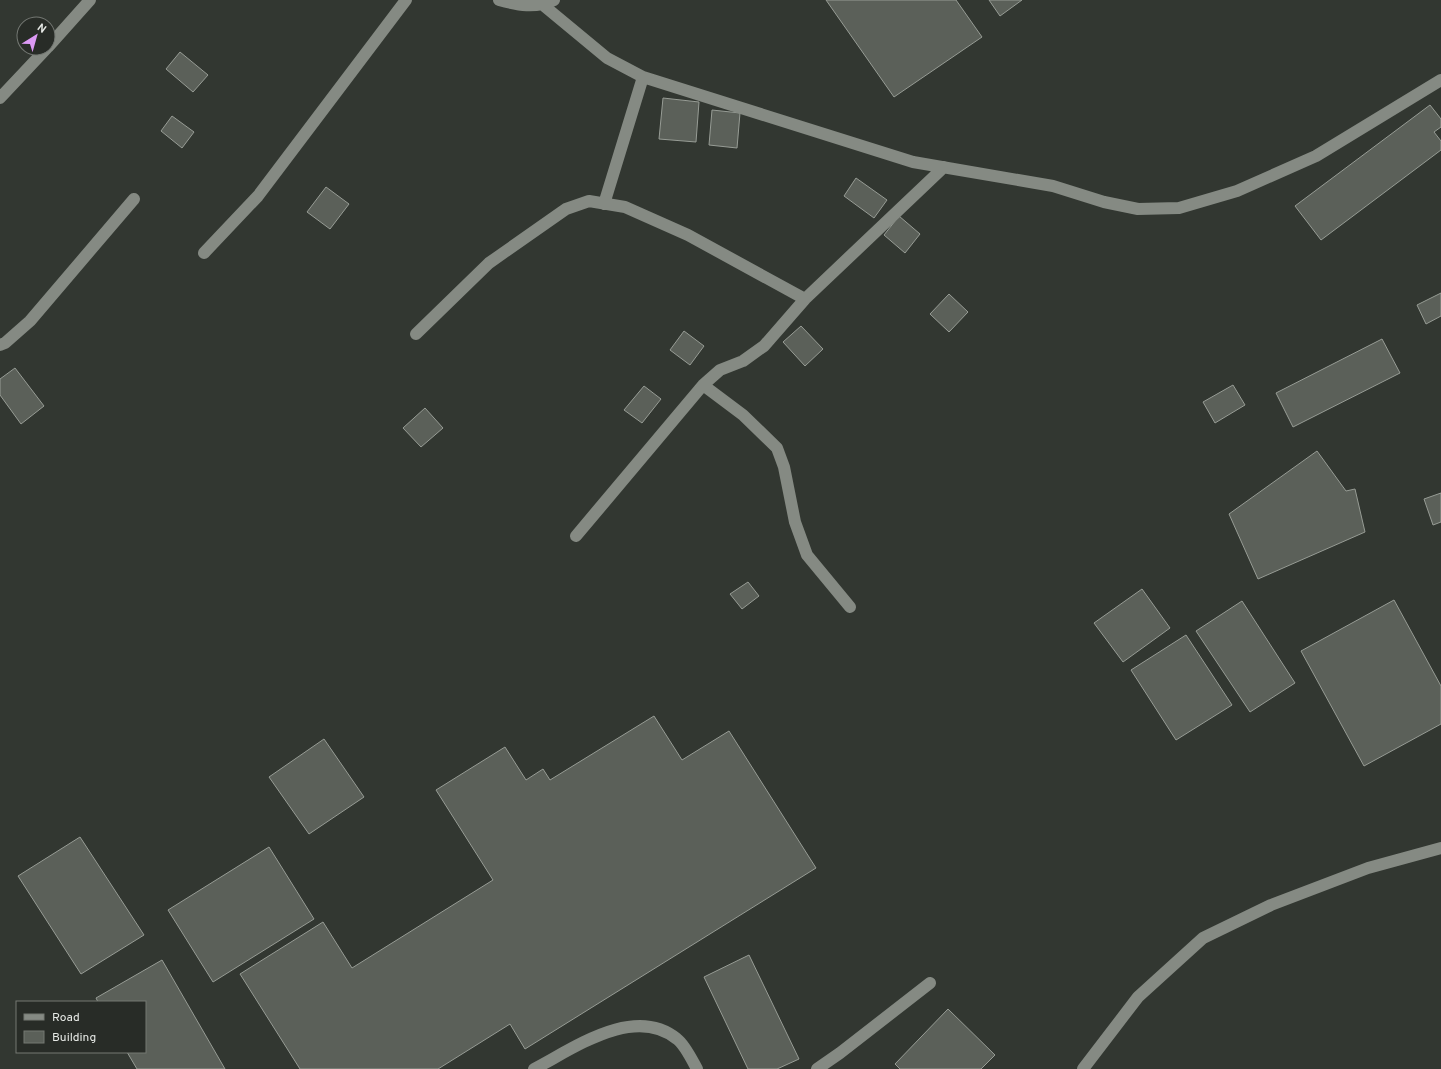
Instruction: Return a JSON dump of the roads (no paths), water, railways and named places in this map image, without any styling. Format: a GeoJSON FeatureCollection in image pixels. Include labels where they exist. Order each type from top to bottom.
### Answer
{"type":"FeatureCollection","features":[{"type":"Feature","properties":{"kind":"street"},"geometry":{"type":"LineString","coordinates":[[56,37],[90,0]]}},
{"type":"Feature","properties":{"kind":"street"},"geometry":{"type":"LineString","coordinates":[[204,253],[258,196],[406,0]]}},
{"type":"Feature","properties":{"kind":"street"},"geometry":{"type":"LineString","coordinates":[[499,0],[520,6],[548,3],[608,58],[642,77],[913,162],[1053,186],[1104,202],[1138,209],[1179,208],[1237,191],[1316,156],[1441,80]]}},
{"type":"Feature","properties":{"kind":"street"},"geometry":{"type":"LineString","coordinates":[[0,98],[39,56]]}},
{"type":"Feature","properties":{"kind":"street"},"geometry":{"type":"LineString","coordinates":[[604,204],[642,77]]}},
{"type":"Feature","properties":{"kind":"street"},"geometry":{"type":"LineString","coordinates":[[576,536],[703,385],[720,370],[743,361],[764,346],[805,299],[944,167]]}},
{"type":"Feature","properties":{"kind":"street"},"geometry":{"type":"LineString","coordinates":[[0,344],[5,343],[30,321],[134,198]]}},
{"type":"Feature","properties":{"kind":"street"},"geometry":{"type":"LineString","coordinates":[[416,334],[495,258],[566,209],[589,201],[625,207],[688,235],[805,299]]}},
{"type":"Feature","properties":{"kind":"street"},"geometry":{"type":"LineString","coordinates":[[703,385],[743,415],[777,448],[784,467],[795,522],[807,555],[850,607]]}},
{"type":"Feature","properties":{"kind":"street"},"geometry":{"type":"LineString","coordinates":[[1083,1069],[1138,997],[1202,938],[1271,905],[1368,868],[1441,848]]}},
{"type":"Feature","properties":{"kind":"street"},"geometry":{"type":"LineString","coordinates":[[817,1069],[840,1054],[930,983]]}},
{"type":"Feature","properties":{"kind":"street"},"geometry":{"type":"LineString","coordinates":[[534,1069],[609,1031],[636,1025],[658,1029],[678,1039],[697,1069]]}}]}
